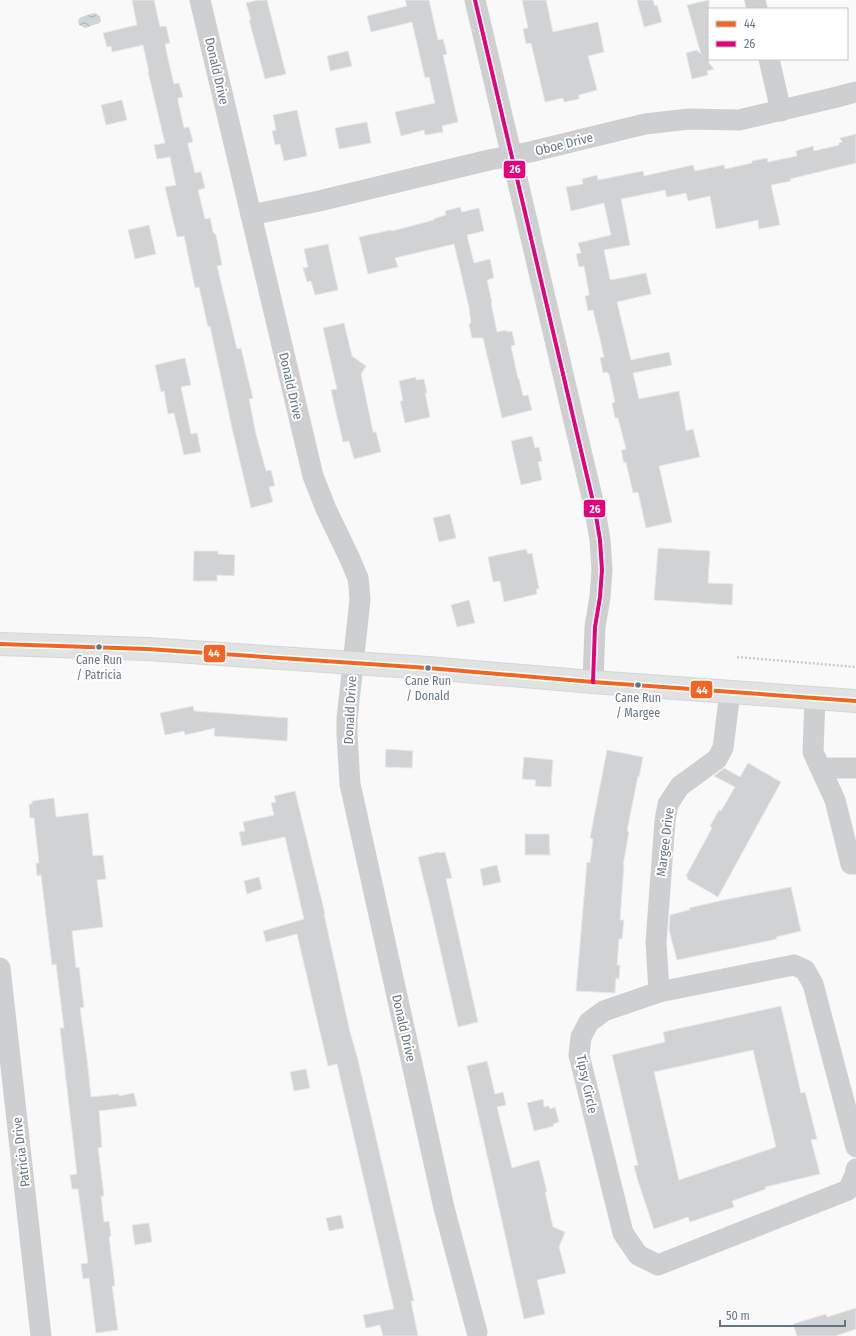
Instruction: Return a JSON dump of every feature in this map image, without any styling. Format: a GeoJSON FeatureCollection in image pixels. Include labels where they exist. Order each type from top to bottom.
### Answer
{"type":"FeatureCollection","features":[{"type":"Feature","properties":{"kind":"highway"},"geometry":{"type":"LineString","coordinates":[[0,644],[147,649],[428,668],[593,682],[856,701]]}},
{"type":"Feature","properties":{"kind":"street","name":"Donald Drive"},"geometry":{"type":"LineString","coordinates":[[200,0],[313,476],[326,509],[358,578],[360,600],[346,734],[350,784],[444,1208],[477,1332]]}},
{"type":"Feature","properties":{"kind":"street"},"geometry":{"type":"LineString","coordinates":[[475,0],[595,510],[600,540],[602,570],[595,627],[593,682]]}},
{"type":"Feature","properties":{"kind":"street"},"geometry":{"type":"LineString","coordinates":[[769,60],[781,111]]}},
{"type":"Feature","properties":{"kind":"street","name":"Oboe Drive"},"geometry":{"type":"LineString","coordinates":[[251,216],[645,124],[689,119],[740,120],[856,92]]}},
{"type":"Feature","properties":{"kind":"street","name":"Margee Drive"},"geometry":{"type":"LineString","coordinates":[[659,992],[656,942],[665,821],[668,804],[680,786],[717,759],[723,748],[730,692]]}},
{"type":"Feature","properties":{"kind":"street"},"geometry":{"type":"LineString","coordinates":[[815,698],[813,752],[835,800],[851,864],[856,864]]}},
{"type":"Feature","properties":{"kind":"street"},"geometry":{"type":"LineString","coordinates":[[821,768],[856,768]]}},
{"type":"Feature","properties":{"kind":"street","name":"Tipsy Circle"},"geometry":{"type":"LineString","coordinates":[[856,1147],[813,984],[805,970],[794,965],[659,992],[604,1011],[589,1022],[581,1037],[579,1055],[624,1233],[638,1255],[658,1265],[848,1190],[855,1175],[856,1169]]}},
{"type":"Feature","properties":{"kind":"street","name":"Patricia Drive"},"geometry":{"type":"LineString","coordinates":[[0,968],[41,1336]]}},
{"type":"Feature","properties":{"kind":"path"},"geometry":{"type":"LineString","coordinates":[[737,656],[856,667]]}},
{"type":"Feature","properties":{"kind":"water"},"geometry":{"type":"Polygon","coordinates":[[[94,13],[100,16],[101,21],[99,23],[85,28],[79,25],[78,20],[81,17],[94,13]]]}},
{"type":"Feature","properties":{"kind":"building"},"geometry":{"type":"Polygon","coordinates":[[[132,0],[154,0],[160,27],[166,26],[170,43],[165,44],[168,59],[174,84],[179,83],[183,97],[178,98],[178,101],[184,128],[189,127],[193,142],[188,143],[188,145],[195,173],[201,172],[205,188],[198,190],[205,219],[210,218],[213,232],[216,235],[222,265],[217,266],[237,349],[241,348],[253,398],[249,399],[256,434],[266,471],[271,470],[275,486],[269,487],[273,502],[251,508],[210,326],[208,327],[199,287],[195,288],[184,236],[177,237],[165,187],[176,185],[170,157],[157,159],[154,145],[165,143],[143,45],[112,52],[111,46],[107,47],[103,33],[137,25],[132,0]]]}},
{"type":"Feature","properties":{"kind":"building"},"geometry":{"type":"Polygon","coordinates":[[[258,0],[267,0],[286,74],[265,79],[249,20],[251,20],[246,3],[258,0]]]}},
{"type":"Feature","properties":{"kind":"building"},"geometry":{"type":"Polygon","coordinates":[[[405,0],[429,0],[438,40],[443,39],[447,54],[443,55],[458,122],[442,126],[443,132],[425,135],[424,130],[401,136],[395,112],[435,103],[429,77],[425,78],[412,22],[371,32],[367,16],[407,6],[405,0]]]}},
{"type":"Feature","properties":{"kind":"building"},"geometry":{"type":"Polygon","coordinates":[[[522,0],[546,0],[553,32],[598,22],[604,52],[588,56],[597,90],[579,95],[579,99],[564,102],[563,98],[545,102],[531,43],[526,44],[523,29],[528,28],[522,0]]]}},
{"type":"Feature","properties":{"kind":"building"},"geometry":{"type":"Polygon","coordinates":[[[637,0],[653,0],[655,6],[657,5],[662,22],[644,27],[637,0]]]}},
{"type":"Feature","properties":{"kind":"building"},"geometry":{"type":"Polygon","coordinates":[[[709,0],[708,60],[714,69],[707,71],[708,75],[692,79],[686,53],[697,50],[701,54],[687,5],[709,0]]]}},
{"type":"Feature","properties":{"kind":"building"},"geometry":{"type":"Polygon","coordinates":[[[348,51],[352,66],[330,71],[327,56],[348,51]]]}},
{"type":"Feature","properties":{"kind":"building"},"geometry":{"type":"Polygon","coordinates":[[[122,100],[127,120],[106,125],[101,105],[122,100]]]}},
{"type":"Feature","properties":{"kind":"building"},"geometry":{"type":"Polygon","coordinates":[[[297,110],[307,156],[284,161],[280,144],[275,145],[272,131],[276,130],[273,115],[297,110]]]}},
{"type":"Feature","properties":{"kind":"building"},"geometry":{"type":"Polygon","coordinates":[[[367,122],[371,143],[339,149],[335,128],[367,122]]]}},
{"type":"Feature","properties":{"kind":"building"},"geometry":{"type":"Polygon","coordinates":[[[856,134],[856,163],[771,185],[780,225],[759,229],[758,220],[716,229],[710,196],[688,201],[686,193],[667,197],[665,190],[621,199],[630,245],[604,250],[610,279],[646,273],[651,294],[617,302],[631,360],[669,352],[672,365],[633,373],[639,399],[679,391],[686,431],[693,429],[700,457],[659,466],[672,522],[646,528],[638,492],[633,493],[626,462],[624,463],[621,450],[626,449],[618,418],[615,418],[612,403],[615,402],[609,374],[607,372],[603,373],[600,358],[604,357],[600,339],[593,310],[588,311],[585,296],[589,295],[589,293],[584,266],[579,267],[576,254],[581,253],[578,243],[611,235],[604,203],[571,211],[566,187],[583,184],[582,179],[597,175],[598,180],[643,171],[644,176],[693,165],[695,171],[724,165],[725,169],[767,158],[768,162],[797,156],[796,151],[813,146],[814,151],[839,145],[839,143],[842,142],[840,138],[856,134]]]}},
{"type":"Feature","properties":{"kind":"building"},"geometry":{"type":"Polygon","coordinates":[[[460,207],[462,212],[479,208],[484,231],[467,235],[474,263],[490,259],[494,278],[487,280],[497,332],[507,330],[507,332],[512,331],[515,345],[511,346],[518,379],[523,396],[528,395],[532,410],[502,418],[483,338],[472,338],[469,324],[471,323],[469,307],[454,244],[395,258],[398,267],[368,274],[359,237],[392,231],[434,220],[433,219],[446,215],[445,211],[460,207]]]}},
{"type":"Feature","properties":{"kind":"building"},"geometry":{"type":"Polygon","coordinates":[[[149,225],[156,254],[135,259],[128,230],[149,225]]]}},
{"type":"Feature","properties":{"kind":"building"},"geometry":{"type":"Polygon","coordinates":[[[328,244],[338,290],[315,295],[311,281],[307,282],[303,268],[308,267],[304,249],[328,244]]]}},
{"type":"Feature","properties":{"kind":"building"},"geometry":{"type":"Polygon","coordinates":[[[344,323],[352,356],[366,366],[361,374],[373,432],[376,432],[381,452],[354,459],[349,441],[343,442],[331,390],[337,389],[323,328],[344,323]]]}},
{"type":"Feature","properties":{"kind":"building"},"geometry":{"type":"Polygon","coordinates":[[[185,358],[191,385],[181,387],[191,434],[197,433],[201,452],[184,455],[174,413],[168,414],[164,391],[161,392],[155,365],[185,358]]]}},
{"type":"Feature","properties":{"kind":"building"},"geometry":{"type":"Polygon","coordinates":[[[416,377],[416,380],[424,379],[430,417],[405,423],[400,401],[403,401],[399,381],[416,377]]]}},
{"type":"Feature","properties":{"kind":"building"},"geometry":{"type":"Polygon","coordinates":[[[532,436],[535,448],[539,447],[542,461],[538,462],[542,480],[521,485],[511,441],[532,436]]]}},
{"type":"Feature","properties":{"kind":"building"},"geometry":{"type":"Polygon","coordinates":[[[450,514],[456,538],[439,542],[433,518],[450,514]]]}},
{"type":"Feature","properties":{"kind":"building"},"geometry":{"type":"Polygon","coordinates":[[[658,548],[710,551],[708,583],[733,584],[732,605],[654,600],[658,548]]]}},
{"type":"Feature","properties":{"kind":"building"},"geometry":{"type":"Polygon","coordinates":[[[526,549],[528,554],[532,553],[539,589],[536,589],[537,594],[504,602],[500,581],[493,582],[488,557],[526,549]]]}},
{"type":"Feature","properties":{"kind":"building"},"geometry":{"type":"Polygon","coordinates":[[[194,551],[218,551],[218,554],[235,555],[234,576],[217,575],[217,581],[193,581],[194,551]]]}},
{"type":"Feature","properties":{"kind":"building"},"geometry":{"type":"Polygon","coordinates":[[[469,600],[475,623],[457,627],[451,605],[469,600]]]}},
{"type":"Feature","properties":{"kind":"building"},"geometry":{"type":"Polygon","coordinates":[[[193,706],[194,711],[288,718],[287,741],[214,736],[215,728],[185,735],[184,731],[165,735],[160,713],[193,706]]]}},
{"type":"Feature","properties":{"kind":"building"},"geometry":{"type":"Polygon","coordinates":[[[386,749],[413,751],[412,768],[385,767],[386,749]]]}},
{"type":"Feature","properties":{"kind":"building"},"geometry":{"type":"Polygon","coordinates":[[[607,750],[643,757],[627,831],[629,832],[623,865],[620,920],[624,920],[622,939],[619,939],[617,965],[620,965],[619,979],[616,978],[615,993],[576,991],[587,862],[590,863],[593,839],[590,838],[607,750]]]}},
{"type":"Feature","properties":{"kind":"building"},"geometry":{"type":"Polygon","coordinates":[[[524,757],[553,760],[551,787],[535,786],[536,780],[522,779],[524,757]]]}},
{"type":"Feature","properties":{"kind":"building"},"geometry":{"type":"Polygon","coordinates":[[[748,763],[781,782],[718,897],[687,879],[688,878],[686,876],[712,828],[710,826],[735,787],[714,776],[724,768],[740,777],[748,763]]]}},
{"type":"Feature","properties":{"kind":"building"},"geometry":{"type":"Polygon","coordinates":[[[295,791],[325,914],[350,1032],[358,1060],[414,1301],[411,1301],[418,1336],[383,1336],[380,1325],[366,1328],[363,1315],[394,1309],[337,1064],[328,1066],[297,934],[266,942],[263,931],[304,919],[285,837],[242,846],[239,832],[245,831],[243,822],[274,815],[271,803],[276,802],[274,796],[295,791]]]}},
{"type":"Feature","properties":{"kind":"building"},"geometry":{"type":"Polygon","coordinates":[[[54,798],[56,817],[88,813],[93,856],[103,855],[106,879],[97,880],[103,927],[72,931],[76,968],[79,967],[84,1007],[80,1008],[91,1097],[119,1094],[119,1096],[134,1093],[137,1106],[99,1111],[102,1147],[98,1148],[104,1196],[101,1196],[104,1222],[109,1221],[111,1236],[109,1237],[115,1286],[112,1286],[118,1330],[96,1333],[89,1278],[83,1279],[81,1264],[88,1263],[78,1189],[72,1189],[70,1175],[77,1174],[60,1028],[64,1028],[56,964],[52,965],[41,875],[37,876],[36,863],[39,863],[34,818],[30,818],[29,804],[32,804],[32,801],[54,798]]]}},
{"type":"Feature","properties":{"kind":"building"},"geometry":{"type":"Polygon","coordinates":[[[525,834],[549,834],[550,855],[525,855],[525,834]]]}},
{"type":"Feature","properties":{"kind":"building"},"geometry":{"type":"Polygon","coordinates":[[[445,852],[452,878],[446,879],[478,1022],[458,1027],[418,857],[445,852]]]}},
{"type":"Feature","properties":{"kind":"building"},"geometry":{"type":"Polygon","coordinates":[[[497,865],[501,882],[483,886],[480,869],[497,865]]]}},
{"type":"Feature","properties":{"kind":"building"},"geometry":{"type":"Polygon","coordinates":[[[259,877],[262,889],[247,894],[244,881],[259,877]]]}},
{"type":"Feature","properties":{"kind":"building"},"geometry":{"type":"Polygon","coordinates":[[[791,887],[801,931],[776,937],[777,939],[677,960],[669,930],[670,915],[690,910],[689,908],[791,887]]]}},
{"type":"Feature","properties":{"kind":"building"},"geometry":{"type":"Polygon","coordinates":[[[781,1006],[801,1093],[805,1092],[817,1139],[811,1140],[820,1174],[765,1187],[766,1189],[732,1201],[734,1207],[690,1222],[688,1217],[654,1229],[634,1166],[638,1165],[612,1055],[665,1042],[663,1032],[781,1006]],[[753,1050],[654,1072],[679,1180],[776,1147],[753,1050]]]}},
{"type":"Feature","properties":{"kind":"building"},"geometry":{"type":"Polygon","coordinates":[[[487,1061],[495,1094],[503,1092],[506,1105],[497,1107],[512,1168],[539,1160],[547,1192],[545,1192],[553,1227],[565,1232],[559,1247],[566,1273],[537,1280],[545,1314],[524,1319],[467,1066],[487,1061]]]}},
{"type":"Feature","properties":{"kind":"building"},"geometry":{"type":"Polygon","coordinates":[[[306,1069],[310,1088],[294,1091],[290,1072],[306,1069]]]}},
{"type":"Feature","properties":{"kind":"building"},"geometry":{"type":"Polygon","coordinates":[[[543,1099],[544,1107],[549,1106],[550,1109],[555,1107],[559,1122],[553,1124],[554,1126],[534,1131],[527,1103],[543,1099]]]}},
{"type":"Feature","properties":{"kind":"building"},"geometry":{"type":"Polygon","coordinates":[[[341,1215],[344,1228],[329,1231],[326,1218],[341,1215]]]}},
{"type":"Feature","properties":{"kind":"building"},"geometry":{"type":"Polygon","coordinates":[[[149,1223],[152,1242],[135,1245],[132,1225],[149,1223]]]}},
{"type":"Feature","properties":{"kind":"building"},"geometry":{"type":"Polygon","coordinates":[[[856,1308],[856,1329],[835,1336],[797,1336],[793,1324],[826,1314],[827,1317],[856,1308]]]}},
{"type":"Feature","properties":{"kind":"transit line","name":"26"},"geometry":{"type":"LineString","coordinates":[[475,0],[595,510],[600,540],[602,570],[600,597],[595,627],[593,682]]}},
{"type":"Feature","properties":{"kind":"transit line","name":"44"},"geometry":{"type":"LineString","coordinates":[[0,644],[147,649],[428,668],[593,682],[856,701]]}},
{"type":"Feature","properties":{"kind":"place","name":"Cane Run / Patricia"},"geometry":{"type":"Point","coordinates":[99,647]}},
{"type":"Feature","properties":{"kind":"place","name":"Cane Run / Donald"},"geometry":{"type":"Point","coordinates":[428,668]}},
{"type":"Feature","properties":{"kind":"place","name":"Cane Run / Margee"},"geometry":{"type":"Point","coordinates":[638,685]}}]}
